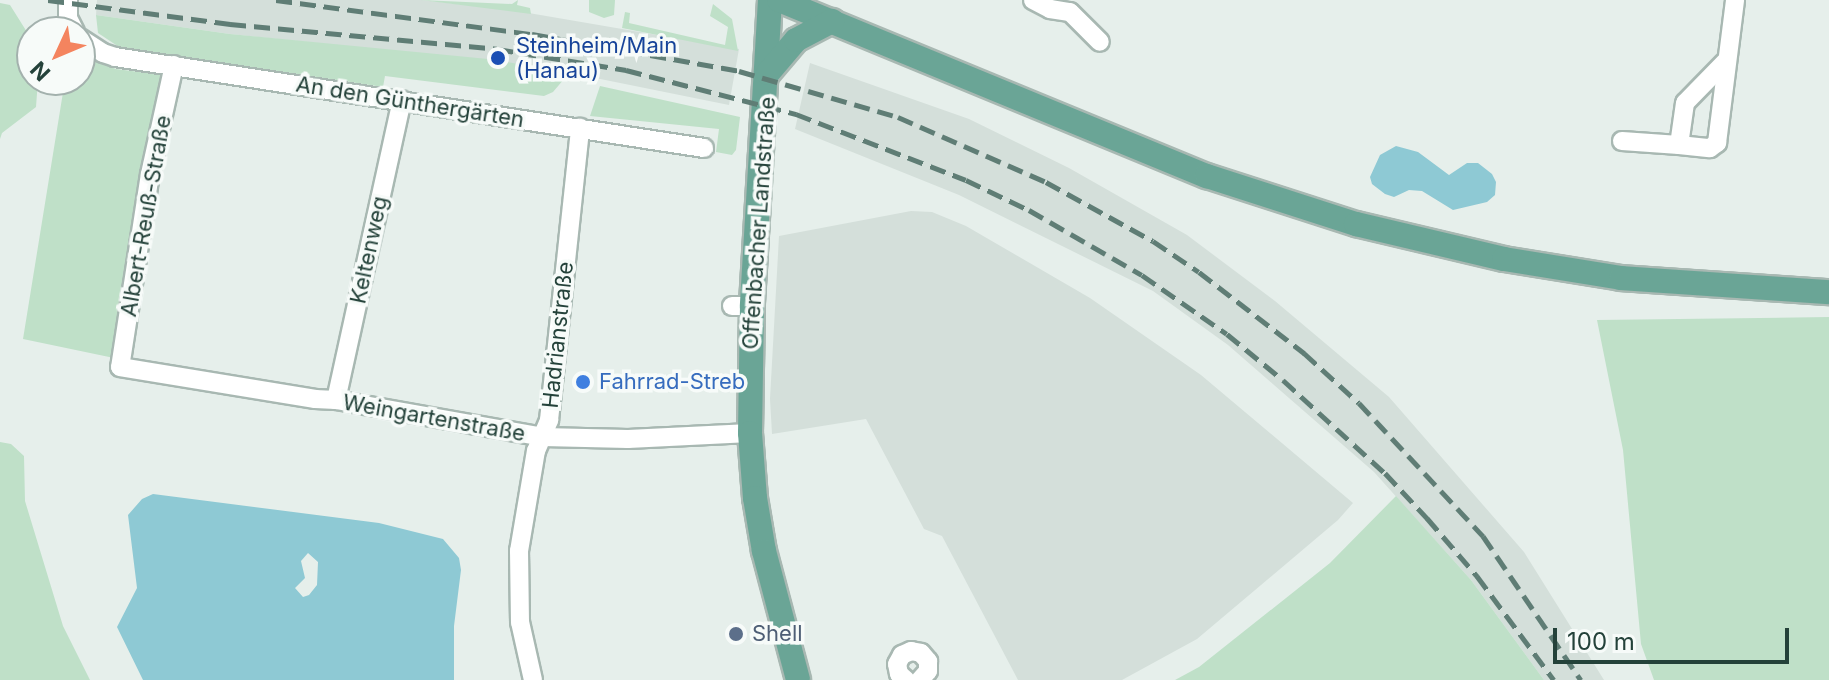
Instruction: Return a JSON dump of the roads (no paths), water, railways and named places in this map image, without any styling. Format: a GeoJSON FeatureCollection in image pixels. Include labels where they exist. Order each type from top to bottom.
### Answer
{"type":"FeatureCollection","features":[{"type":"Feature","properties":{"kind":"main road","name":"Offenbacher Landstraße"},"geometry":{"type":"LineString","coordinates":[[770,0],[768,73],[742,306],[755,498],[764,551],[798,680]]}},
{"type":"Feature","properties":{"kind":"main road"},"geometry":{"type":"LineString","coordinates":[[779,0],[1207,176],[1356,224],[1504,259],[1605,276],[1738,288],[1829,292]]}},
{"type":"Feature","properties":{"kind":"main road"},"geometry":{"type":"LineString","coordinates":[[768,73],[796,40],[832,21]]}},
{"type":"Feature","properties":{"kind":"street"},"geometry":{"type":"LineString","coordinates":[[1033,0],[1050,9],[1070,12],[1100,42]]}},
{"type":"Feature","properties":{"kind":"street"},"geometry":{"type":"LineString","coordinates":[[1622,141],[1710,148],[1717,143],[1735,0]]}},
{"type":"Feature","properties":{"kind":"street","name":"An den Günthergärten"},"geometry":{"type":"LineString","coordinates":[[96,48],[115,57],[704,148]]}},
{"type":"Feature","properties":{"kind":"street"},"geometry":{"type":"LineString","coordinates":[[1679,145],[1685,103],[1725,62]]}},
{"type":"Feature","properties":{"kind":"street","name":"Albert-Reuß-Straße"},"geometry":{"type":"LineString","coordinates":[[120,367],[150,174],[174,65]]}},
{"type":"Feature","properties":{"kind":"street","name":"Keltenweg"},"geometry":{"type":"LineString","coordinates":[[336,400],[402,100]]}},
{"type":"Feature","properties":{"kind":"street","name":"Hadrianstraße"},"geometry":{"type":"LineString","coordinates":[[533,680],[520,622],[519,551],[536,451],[534,436],[549,420],[568,302],[580,128]]}},
{"type":"Feature","properties":{"kind":"street","name":"Weingartenstraße"},"geometry":{"type":"LineString","coordinates":[[120,367],[336,400],[534,436],[628,439],[750,433]]}},
{"type":"Feature","properties":{"kind":"street"},"geometry":{"type":"LineString","coordinates":[[898,678],[897,664],[902,655],[917,651],[925,657],[928,666],[920,680]]}},
{"type":"Feature","properties":{"kind":"water"},"geometry":{"type":"Polygon","coordinates":[[[1396,146],[1418,152],[1449,175],[1467,163],[1478,163],[1492,174],[1496,182],[1495,195],[1487,202],[1453,210],[1422,191],[1409,190],[1394,197],[1385,194],[1372,184],[1370,177],[1380,155],[1396,146]]]}},
{"type":"Feature","properties":{"kind":"water"},"geometry":{"type":"Polygon","coordinates":[[[153,494],[379,523],[443,539],[459,558],[461,570],[454,626],[454,680],[143,680],[117,627],[137,588],[128,515],[142,499],[153,494]],[[308,553],[301,561],[305,578],[295,588],[303,597],[317,585],[318,562],[308,553]]]}},
{"type":"Feature","properties":{"kind":"railway"},"geometry":{"type":"LineString","coordinates":[[48,0],[230,24],[497,49],[626,70],[796,114],[966,180],[1029,210],[1142,275],[1227,334],[1283,380],[1385,473],[1427,518],[1477,576],[1554,680]]}},
{"type":"Feature","properties":{"kind":"railway"},"geometry":{"type":"LineString","coordinates":[[276,0],[532,34],[739,71],[898,117],[1046,182],[1153,241],[1199,272],[1304,353],[1359,403],[1483,536],[1581,680]]}},
{"type":"Feature","properties":{"kind":"place","name":"Steinheim/Main (Hanau)"},"geometry":{"type":"Point","coordinates":[498,58]}},
{"type":"Feature","properties":{"kind":"place","name":"Fahrrad-Streb"},"geometry":{"type":"Point","coordinates":[583,382]}},
{"type":"Feature","properties":{"kind":"place","name":"Shell"},"geometry":{"type":"Point","coordinates":[736,634]}}]}
